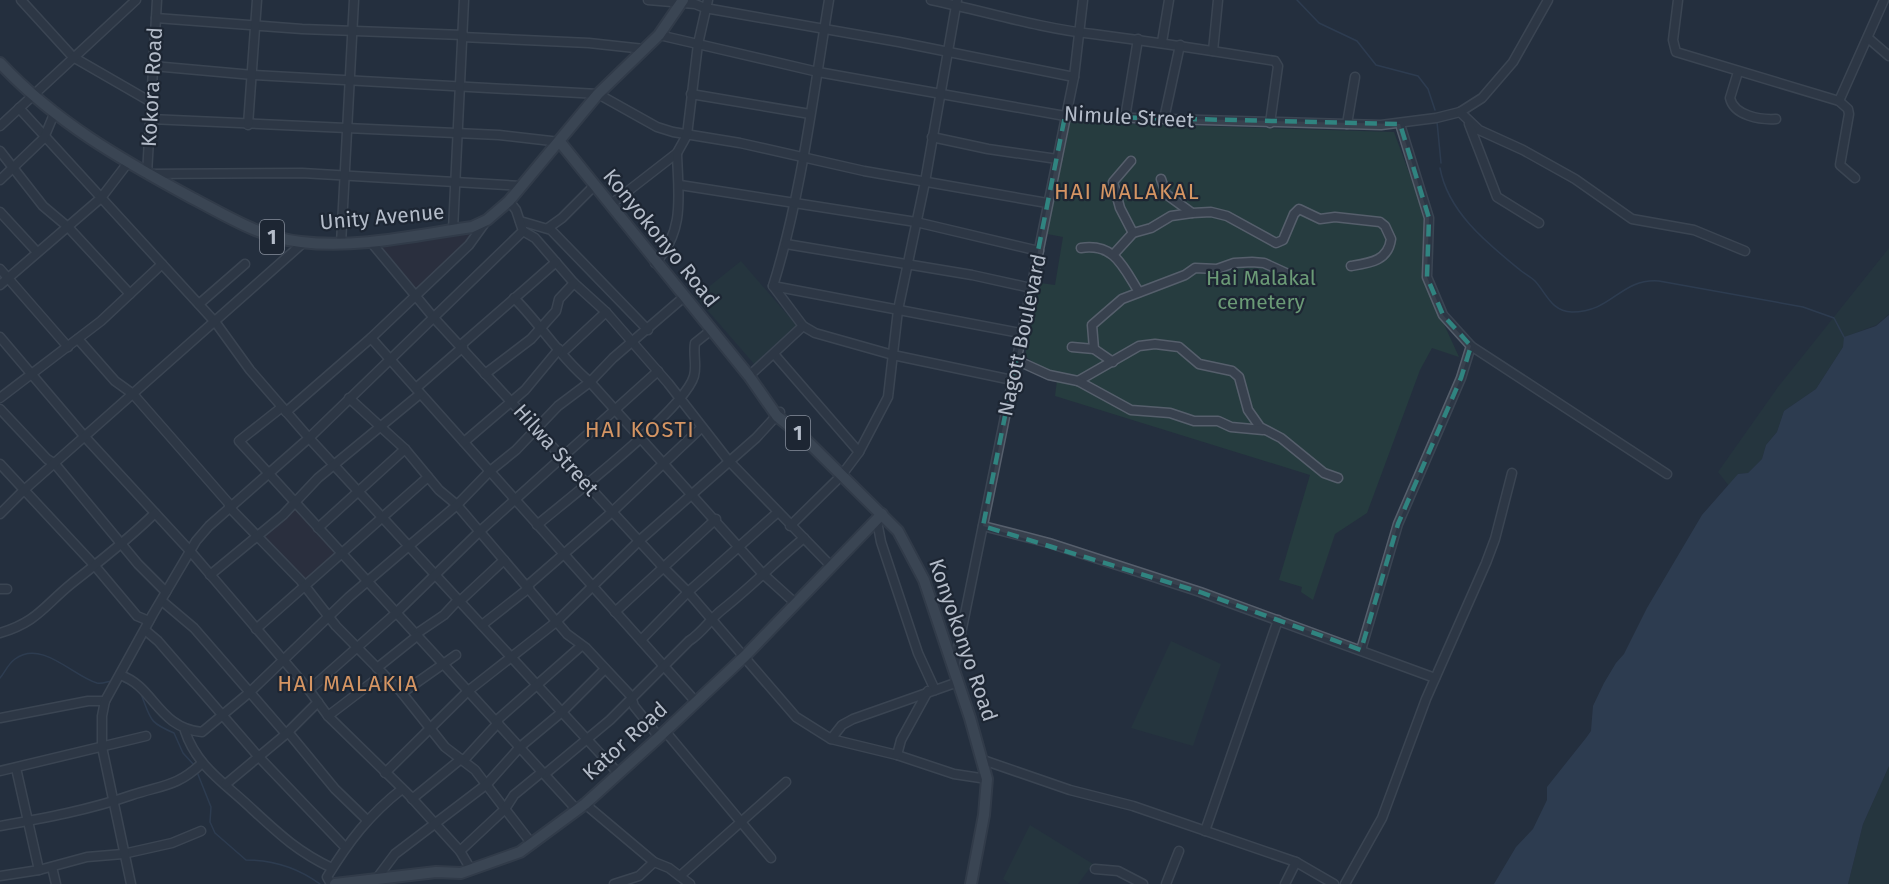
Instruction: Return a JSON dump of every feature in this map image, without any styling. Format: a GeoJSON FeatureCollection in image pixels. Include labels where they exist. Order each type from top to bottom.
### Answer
{"type":"FeatureCollection","features":[{"type":"Feature","properties":{"kind":"main road","name":"Unity Avenue"},"geometry":{"type":"LineString","coordinates":[[0,63],[31,96],[127,164],[268,236],[303,243],[341,244],[472,227],[487,220],[509,201],[598,94],[659,35],[682,2]]}},
{"type":"Feature","properties":{"kind":"main road","name":"Konyokonyo Road"},"geometry":{"type":"LineString","coordinates":[[560,142],[779,414],[910,550],[924,580],[954,668],[987,779],[984,815],[971,884]]}},
{"type":"Feature","properties":{"kind":"main road","name":"Kator Road"},"geometry":{"type":"LineString","coordinates":[[333,884],[377,878],[461,873],[470,868],[507,858],[532,844],[581,807],[662,734],[745,656],[794,602],[880,517]]}},
{"type":"Feature","properties":{"kind":"street"},"geometry":{"type":"LineString","coordinates":[[21,0],[73,57],[151,102]]}},
{"type":"Feature","properties":{"kind":"street"},"geometry":{"type":"LineString","coordinates":[[0,126],[136,0]]}},
{"type":"Feature","properties":{"kind":"street","name":"Kokora Road"},"geometry":{"type":"LineString","coordinates":[[147,174],[157,0]]}},
{"type":"Feature","properties":{"kind":"street"},"geometry":{"type":"LineString","coordinates":[[248,125],[257,0]]}},
{"type":"Feature","properties":{"kind":"street"},"geometry":{"type":"LineString","coordinates":[[341,244],[354,0]]}},
{"type":"Feature","properties":{"kind":"street"},"geometry":{"type":"LineString","coordinates":[[453,230],[464,0]]}},
{"type":"Feature","properties":{"kind":"street"},"geometry":{"type":"LineString","coordinates":[[648,0],[706,4],[825,31],[947,51],[1074,77]]}},
{"type":"Feature","properties":{"kind":"street"},"geometry":{"type":"LineString","coordinates":[[773,286],[786,244],[795,201],[829,0]]}},
{"type":"Feature","properties":{"kind":"street"},"geometry":{"type":"LineString","coordinates":[[931,0],[956,2],[1001,17],[1079,31],[1162,42],[1277,63],[1270,123]]}},
{"type":"Feature","properties":{"kind":"street","name":"Nagott Boulevard"},"geometry":{"type":"LineString","coordinates":[[954,668],[1020,333],[1074,77],[1083,0]]}},
{"type":"Feature","properties":{"kind":"street"},"geometry":{"type":"LineString","coordinates":[[1162,42],[1169,0]]}},
{"type":"Feature","properties":{"kind":"street"},"geometry":{"type":"LineString","coordinates":[[1213,51],[1218,0]]}},
{"type":"Feature","properties":{"kind":"street","name":"Nimule Street"},"geometry":{"type":"LineString","coordinates":[[659,35],[818,72],[1065,116],[1270,123],[1400,124],[1460,112],[1482,98],[1513,62],[1548,0]]}},
{"type":"Feature","properties":{"kind":"street"},"geometry":{"type":"LineString","coordinates":[[1678,0],[1673,49],[1738,72],[1839,101],[1848,109],[1840,165],[1856,178]]}},
{"type":"Feature","properties":{"kind":"street"},"geometry":{"type":"LineString","coordinates":[[1839,101],[1884,0]]}},
{"type":"Feature","properties":{"kind":"street"},"geometry":{"type":"LineString","coordinates":[[790,526],[841,476],[859,452],[888,397],[898,310],[925,182],[956,2]]}},
{"type":"Feature","properties":{"kind":"street"},"geometry":{"type":"LineString","coordinates":[[610,205],[677,153],[687,135],[698,44],[706,4]]}},
{"type":"Feature","properties":{"kind":"street"},"geometry":{"type":"LineString","coordinates":[[156,18],[353,32],[589,43],[645,49]]}},
{"type":"Feature","properties":{"kind":"street"},"geometry":{"type":"LineString","coordinates":[[1868,38],[1889,56]]}},
{"type":"Feature","properties":{"kind":"street"},"geometry":{"type":"LineString","coordinates":[[1125,118],[1138,39]]}},
{"type":"Feature","properties":{"kind":"street"},"geometry":{"type":"LineString","coordinates":[[1164,119],[1180,45]]}},
{"type":"Feature","properties":{"kind":"street"},"geometry":{"type":"LineString","coordinates":[[153,66],[253,75],[598,94],[657,128],[740,143],[802,159],[1047,203]]}},
{"type":"Feature","properties":{"kind":"street"},"geometry":{"type":"LineString","coordinates":[[1738,72],[1730,98],[1733,107],[1754,117],[1776,119]]}},
{"type":"Feature","properties":{"kind":"street"},"geometry":{"type":"LineString","coordinates":[[1347,124],[1355,77]]}},
{"type":"Feature","properties":{"kind":"street"},"geometry":{"type":"LineString","coordinates":[[692,94],[810,114]]}},
{"type":"Feature","properties":{"kind":"street"},"geometry":{"type":"LineString","coordinates":[[19,108],[44,138],[216,322],[249,370],[309,438],[619,774]]}},
{"type":"Feature","properties":{"kind":"street"},"geometry":{"type":"LineString","coordinates":[[1460,112],[1479,130],[1523,150],[1575,179],[1632,219],[1694,230],[1745,251]]}},
{"type":"Feature","properties":{"kind":"street"},"geometry":{"type":"LineString","coordinates":[[0,180],[44,138],[54,114]]}},
{"type":"Feature","properties":{"kind":"street"},"geometry":{"type":"LineString","coordinates":[[150,119],[458,133],[547,139],[560,142]]}},
{"type":"Feature","properties":{"kind":"street"},"geometry":{"type":"LineString","coordinates":[[1468,120],[1497,197],[1539,223]]}},
{"type":"Feature","properties":{"kind":"street"},"geometry":{"type":"LineString","coordinates":[[1400,124],[1429,218],[1427,277],[1443,315],[1471,346],[1667,474]]}},
{"type":"Feature","properties":{"kind":"street"},"geometry":{"type":"LineString","coordinates":[[932,136],[988,149],[1057,159]]}},
{"type":"Feature","properties":{"kind":"street"},"geometry":{"type":"LineString","coordinates":[[0,151],[43,206],[68,227],[130,294]]}},
{"type":"Feature","properties":{"kind":"street"},"geometry":{"type":"LineString","coordinates":[[655,262],[668,250],[673,238],[680,185],[677,153]]}},
{"type":"Feature","properties":{"kind":"street"},"geometry":{"type":"LineString","coordinates":[[1131,161],[1113,183],[1120,208],[1133,233]]}},
{"type":"Feature","properties":{"kind":"street"},"geometry":{"type":"LineString","coordinates":[[0,285],[101,198],[127,164]]}},
{"type":"Feature","properties":{"kind":"street"},"geometry":{"type":"LineString","coordinates":[[147,174],[302,173],[521,186]]}},
{"type":"Feature","properties":{"kind":"street"},"geometry":{"type":"LineString","coordinates":[[1161,179],[1166,194],[1192,213]]}},
{"type":"Feature","properties":{"kind":"street"},"geometry":{"type":"LineString","coordinates":[[680,185],[795,201],[916,222],[1039,251]]}},
{"type":"Feature","properties":{"kind":"street"},"geometry":{"type":"LineString","coordinates":[[548,228],[562,218],[594,186]]}},
{"type":"Feature","properties":{"kind":"street"},"geometry":{"type":"LineString","coordinates":[[509,201],[523,231],[535,238],[574,283],[606,312],[658,371],[728,460],[831,566]]}},
{"type":"Feature","properties":{"kind":"street"},"geometry":{"type":"LineString","coordinates":[[1113,255],[1133,233],[1151,228],[1171,216],[1192,213],[1211,212],[1227,216],[1276,243],[1283,240],[1294,214],[1299,209],[1320,219],[1335,217],[1380,222],[1385,226],[1391,239],[1387,253],[1376,261],[1351,266]]}},
{"type":"Feature","properties":{"kind":"street"},"geometry":{"type":"LineString","coordinates":[[0,212],[38,252]]}},
{"type":"Feature","properties":{"kind":"street"},"geometry":{"type":"LineString","coordinates":[[487,220],[469,246],[413,295],[371,338],[284,409],[239,441],[543,773],[581,807],[654,862],[690,884]]}},
{"type":"Feature","properties":{"kind":"street"},"geometry":{"type":"LineString","coordinates":[[520,221],[548,228],[648,330]]}},
{"type":"Feature","properties":{"kind":"street"},"geometry":{"type":"LineString","coordinates":[[131,884],[112,804],[102,747],[102,716],[105,701],[166,592],[200,536],[267,472],[309,438],[523,231]]}},
{"type":"Feature","properties":{"kind":"street","name":"Hilwa Street"},"geometry":{"type":"LineString","coordinates":[[370,241],[413,295],[688,592],[796,717],[831,739],[897,755],[954,774],[987,779]]}},
{"type":"Feature","properties":{"kind":"street"},"geometry":{"type":"LineString","coordinates":[[0,514],[303,243]]}},
{"type":"Feature","properties":{"kind":"street"},"geometry":{"type":"LineString","coordinates":[[786,244],[908,264],[1031,288]]}},
{"type":"Feature","properties":{"kind":"street"},"geometry":{"type":"LineString","coordinates":[[1081,248],[1094,246],[1105,248],[1113,255],[1139,292]]}},
{"type":"Feature","properties":{"kind":"street"},"geometry":{"type":"LineString","coordinates":[[210,575],[295,503],[318,478],[335,466],[418,391],[462,346],[556,262]]}},
{"type":"Feature","properties":{"kind":"street"},"geometry":{"type":"LineString","coordinates":[[1094,349],[1092,325],[1122,299],[1185,275],[1196,268],[1222,268],[1240,262],[1264,263],[1288,274]]}},
{"type":"Feature","properties":{"kind":"street"},"geometry":{"type":"LineString","coordinates":[[0,398],[78,339],[162,264]]}},
{"type":"Feature","properties":{"kind":"street"},"geometry":{"type":"LineString","coordinates":[[199,304],[244,264]]}},
{"type":"Feature","properties":{"kind":"street"},"geometry":{"type":"LineString","coordinates":[[0,269],[68,347]]}},
{"type":"Feature","properties":{"kind":"street"},"geometry":{"type":"LineString","coordinates":[[485,375],[531,339],[556,311],[559,299],[574,283]]}},
{"type":"Feature","properties":{"kind":"street"},"geometry":{"type":"LineString","coordinates":[[773,286],[1020,333]]}},
{"type":"Feature","properties":{"kind":"street"},"geometry":{"type":"LineString","coordinates":[[773,286],[803,326],[815,333],[893,355],[1012,380]]}},
{"type":"Feature","properties":{"kind":"street"},"geometry":{"type":"LineString","coordinates":[[120,675],[132,679],[169,719],[185,731],[202,732],[224,716],[329,617],[457,505],[490,471],[516,450],[536,427],[590,382],[613,358],[684,297]]}},
{"type":"Feature","properties":{"kind":"street"},"geometry":{"type":"LineString","coordinates":[[514,298],[542,326],[573,368],[590,382],[690,495],[716,519],[762,573],[794,602]]}},
{"type":"Feature","properties":{"kind":"street"},"geometry":{"type":"LineString","coordinates":[[464,442],[606,312]]}},
{"type":"Feature","properties":{"kind":"street"},"geometry":{"type":"LineString","coordinates":[[749,376],[803,326]]}},
{"type":"Feature","properties":{"kind":"street"},"geometry":{"type":"LineString","coordinates":[[537,525],[640,438],[679,398],[694,378],[694,345],[710,331]]}},
{"type":"Feature","properties":{"kind":"street"},"geometry":{"type":"LineString","coordinates":[[0,337],[29,374],[191,552],[309,690],[328,717],[412,799],[460,852],[470,868]]}},
{"type":"Feature","properties":{"kind":"street"},"geometry":{"type":"LineString","coordinates":[[371,338],[696,702]]}},
{"type":"Feature","properties":{"kind":"street"},"geometry":{"type":"LineString","coordinates":[[78,339],[115,381],[134,394],[230,507],[305,586],[329,617],[402,693],[445,747],[487,784],[532,844]]}},
{"type":"Feature","properties":{"kind":"street"},"geometry":{"type":"LineString","coordinates":[[1078,381],[1139,346],[1155,344],[1179,347],[1196,362],[1229,369],[1239,377],[1248,410],[1263,430]]}},
{"type":"Feature","properties":{"kind":"street"},"geometry":{"type":"LineString","coordinates":[[1072,346],[1094,349],[1113,362]]}},
{"type":"Feature","properties":{"kind":"street"},"geometry":{"type":"LineString","coordinates":[[1361,650],[1398,524],[1461,378],[1471,346]]}},
{"type":"Feature","properties":{"kind":"street"},"geometry":{"type":"LineString","coordinates":[[774,354],[859,452]]}},
{"type":"Feature","properties":{"kind":"street"},"geometry":{"type":"LineString","coordinates":[[1016,360],[1049,375],[1078,381],[1131,410],[1170,413],[1194,421],[1222,421],[1231,427],[1263,430],[1281,438],[1324,473],[1338,478]]}},
{"type":"Feature","properties":{"kind":"street"},"geometry":{"type":"LineString","coordinates":[[309,690],[358,648],[479,532],[658,371]]}},
{"type":"Feature","properties":{"kind":"street"},"geometry":{"type":"LineString","coordinates":[[349,398],[378,427],[405,449],[428,477],[457,505],[556,622],[580,646],[586,648],[631,696],[634,706],[662,734],[771,858]]}},
{"type":"Feature","properties":{"kind":"street"},"geometry":{"type":"LineString","coordinates":[[0,409],[47,459],[55,464],[147,574],[166,592]]}},
{"type":"Feature","properties":{"kind":"street"},"geometry":{"type":"LineString","coordinates":[[385,773],[468,691],[556,622],[640,540],[779,414]]}},
{"type":"Feature","properties":{"kind":"street"},"geometry":{"type":"LineString","coordinates":[[482,625],[612,512],[701,428]]}},
{"type":"Feature","properties":{"kind":"street"},"geometry":{"type":"LineString","coordinates":[[318,528],[405,449]]}},
{"type":"Feature","properties":{"kind":"street"},"geometry":{"type":"LineString","coordinates":[[0,464],[95,566],[137,616],[149,621]]}},
{"type":"Feature","properties":{"kind":"street"},"geometry":{"type":"LineString","coordinates":[[1345,884],[1382,818],[1435,678],[1495,539],[1512,473]]}},
{"type":"Feature","properties":{"kind":"street"},"geometry":{"type":"LineString","coordinates":[[256,629],[428,477]]}},
{"type":"Feature","properties":{"kind":"street"},"geometry":{"type":"LineString","coordinates":[[641,640],[688,592],[778,512]]}},
{"type":"Feature","properties":{"kind":"street"},"geometry":{"type":"LineString","coordinates":[[0,633],[17,628],[45,611],[68,586],[122,545],[156,513]]}},
{"type":"Feature","properties":{"kind":"street"},"geometry":{"type":"LineString","coordinates":[[880,517],[880,542],[931,690]]}},
{"type":"Feature","properties":{"kind":"street"},"geometry":{"type":"LineString","coordinates":[[615,612],[716,519]]}},
{"type":"Feature","properties":{"kind":"street"},"geometry":{"type":"LineString","coordinates":[[983,526],[1049,543],[1278,620],[1435,678]]}},
{"type":"Feature","properties":{"kind":"street"},"geometry":{"type":"LineString","coordinates":[[460,852],[505,809],[514,795],[610,720],[631,696],[689,641],[703,632],[711,621],[737,600],[762,573],[804,538]]}},
{"type":"Feature","properties":{"kind":"street"},"geometry":{"type":"LineString","coordinates":[[328,717],[417,635],[444,615],[504,560]]}},
{"type":"Feature","properties":{"kind":"street"},"geometry":{"type":"LineString","coordinates":[[162,601],[194,628],[335,789],[367,820]]}},
{"type":"Feature","properties":{"kind":"street"},"geometry":{"type":"LineString","coordinates":[[1205,831],[1278,620]]}},
{"type":"Feature","properties":{"kind":"street"},"geometry":{"type":"LineString","coordinates":[[145,630],[159,641],[257,755],[345,847]]}},
{"type":"Feature","properties":{"kind":"street"},"geometry":{"type":"LineString","coordinates":[[412,799],[462,760],[497,722],[580,646]]}},
{"type":"Feature","properties":{"kind":"street"},"geometry":{"type":"LineString","coordinates":[[402,693],[456,655]]}},
{"type":"Feature","properties":{"kind":"street"},"geometry":{"type":"LineString","coordinates":[[377,878],[395,854],[487,784],[520,747],[562,712],[605,669]]}},
{"type":"Feature","properties":{"kind":"street"},"geometry":{"type":"LineString","coordinates":[[831,739],[842,725],[931,690],[958,682]]}},
{"type":"Feature","properties":{"kind":"street"},"geometry":{"type":"LineString","coordinates":[[897,755],[904,734],[931,690]]}},
{"type":"Feature","properties":{"kind":"street"},"geometry":{"type":"LineString","coordinates":[[0,718],[88,701],[105,701]]}},
{"type":"Feature","properties":{"kind":"street"},"geometry":{"type":"LineString","coordinates":[[226,784],[257,755],[287,733],[318,702]]}},
{"type":"Feature","properties":{"kind":"street"},"geometry":{"type":"LineString","coordinates":[[185,731],[191,749],[219,782],[226,784],[237,798],[296,849],[333,868]]}},
{"type":"Feature","properties":{"kind":"street"},"geometry":{"type":"LineString","coordinates":[[0,771],[146,736]]}},
{"type":"Feature","properties":{"kind":"street"},"geometry":{"type":"LineString","coordinates":[[983,760],[1296,862],[1334,884]]}},
{"type":"Feature","properties":{"kind":"street"},"geometry":{"type":"LineString","coordinates":[[0,826],[112,804],[185,779],[202,763]]}},
{"type":"Feature","properties":{"kind":"street"},"geometry":{"type":"LineString","coordinates":[[16,768],[39,870]]}},
{"type":"Feature","properties":{"kind":"street"},"geometry":{"type":"LineString","coordinates":[[680,876],[786,782]]}},
{"type":"Feature","properties":{"kind":"street"},"geometry":{"type":"LineString","coordinates":[[333,884],[327,877],[345,847],[367,820],[402,789]]}},
{"type":"Feature","properties":{"kind":"street"},"geometry":{"type":"LineString","coordinates":[[0,876],[39,870],[87,857],[123,854],[172,843],[201,831]]}},
{"type":"Feature","properties":{"kind":"street"},"geometry":{"type":"LineString","coordinates":[[1166,884],[1179,850]]}},
{"type":"Feature","properties":{"kind":"street"},"geometry":{"type":"LineString","coordinates":[[614,884],[639,876],[654,862]]}},
{"type":"Feature","properties":{"kind":"street"},"geometry":{"type":"LineString","coordinates":[[1285,884],[1296,862]]}},
{"type":"Feature","properties":{"kind":"street"},"geometry":{"type":"LineString","coordinates":[[52,867],[56,884]]}},
{"type":"Feature","properties":{"kind":"street"},"geometry":{"type":"LineString","coordinates":[[1095,869],[1118,871],[1143,884]]}},
{"type":"Feature","properties":{"kind":"highlighted area"},"geometry":{"type":"Polygon","coordinates":[[[1065,116],[1400,124],[1429,218],[1427,277],[1443,315],[1471,346],[1461,378],[1398,524],[1361,650],[1200,592],[983,526],[1065,116]]]}},
{"type":"Feature","properties":{"kind":"shaded area"},"geometry":{"type":"Polygon","coordinates":[[[480,228],[415,293],[372,243],[480,228]]]}},
{"type":"Feature","properties":{"kind":"shaded area"},"geometry":{"type":"Polygon","coordinates":[[[295,508],[340,554],[305,583],[263,535],[295,508]]]}},
{"type":"Feature","properties":{"kind":"green space","name":"Hai Malakal cemetery"},"geometry":{"type":"Polygon","coordinates":[[[1070,122],[1394,132],[1424,213],[1423,271],[1427,287],[1459,357],[1432,348],[1420,370],[1367,513],[1335,534],[1313,600],[1301,592],[1302,587],[1279,580],[1310,475],[1055,396],[1057,380],[1025,356],[1040,283],[1055,285],[1063,237],[1047,234],[1070,122]]]}},
{"type":"Feature","properties":{"kind":"green space"},"geometry":{"type":"Polygon","coordinates":[[[1889,248],[1889,314],[1876,325],[1845,337],[1843,347],[1816,389],[1784,411],[1777,432],[1766,445],[1762,459],[1748,473],[1738,474],[1729,486],[1718,472],[1778,387],[1889,248]]]}},
{"type":"Feature","properties":{"kind":"green space"},"geometry":{"type":"Polygon","coordinates":[[[741,261],[798,327],[755,365],[696,297],[741,261]]]}},
{"type":"Feature","properties":{"kind":"green space"},"geometry":{"type":"Polygon","coordinates":[[[1171,641],[1221,664],[1193,746],[1131,728],[1171,641]]]}},
{"type":"Feature","properties":{"kind":"green space"},"geometry":{"type":"Polygon","coordinates":[[[1889,766],[1889,884],[1848,884],[1863,824],[1889,766]]]}},
{"type":"Feature","properties":{"kind":"green space"},"geometry":{"type":"Polygon","coordinates":[[[1030,825],[1093,864],[1078,884],[1010,884],[1003,879],[1030,825]]]}},
{"type":"Feature","properties":{"kind":"water"},"geometry":{"type":"Polygon","coordinates":[[[1889,315],[1889,766],[1863,824],[1848,884],[1494,884],[1516,847],[1533,829],[1547,800],[1547,787],[1591,731],[1593,706],[1604,683],[1624,654],[1647,608],[1702,515],[1738,474],[1748,473],[1762,459],[1766,445],[1777,432],[1784,411],[1816,389],[1843,347],[1844,337],[1876,326],[1889,315]]]}},
{"type":"Feature","properties":{"kind":"waterway"},"geometry":{"type":"LineString","coordinates":[[1297,0],[1319,23],[1357,41],[1376,65],[1418,76],[1428,89],[1435,110]]}},
{"type":"Feature","properties":{"kind":"waterway"},"geometry":{"type":"LineString","coordinates":[[1437,122],[1441,163]]}},
{"type":"Feature","properties":{"kind":"waterway"},"geometry":{"type":"LineString","coordinates":[[1440,168],[1444,184],[1460,212],[1495,249],[1535,281],[1559,309],[1572,312],[1586,311],[1597,307],[1625,289],[1646,281],[1659,281],[1803,307],[1834,318],[1844,337]]}},
{"type":"Feature","properties":{"kind":"waterway"},"geometry":{"type":"LineString","coordinates":[[0,678],[15,659],[25,654],[36,653],[58,661],[97,683],[111,681]]}},
{"type":"Feature","properties":{"kind":"waterway"},"geometry":{"type":"LineString","coordinates":[[124,682],[132,685]]}},
{"type":"Feature","properties":{"kind":"waterway"},"geometry":{"type":"LineString","coordinates":[[141,694],[152,719],[159,726],[174,733],[183,753],[194,765]]}},
{"type":"Feature","properties":{"kind":"waterway"},"geometry":{"type":"LineString","coordinates":[[197,772],[211,807],[210,822],[215,833],[246,860],[285,866],[320,884]]}},
{"type":"Feature","properties":{"kind":"district","name":"HAI MALAKAL"},"geometry":{"type":"Point","coordinates":[1127,191]}},
{"type":"Feature","properties":{"kind":"district","name":"HAI KOSTI"},"geometry":{"type":"Point","coordinates":[640,429]}},
{"type":"Feature","properties":{"kind":"district","name":"HAI MALAKIA"},"geometry":{"type":"Point","coordinates":[348,683]}}]}
